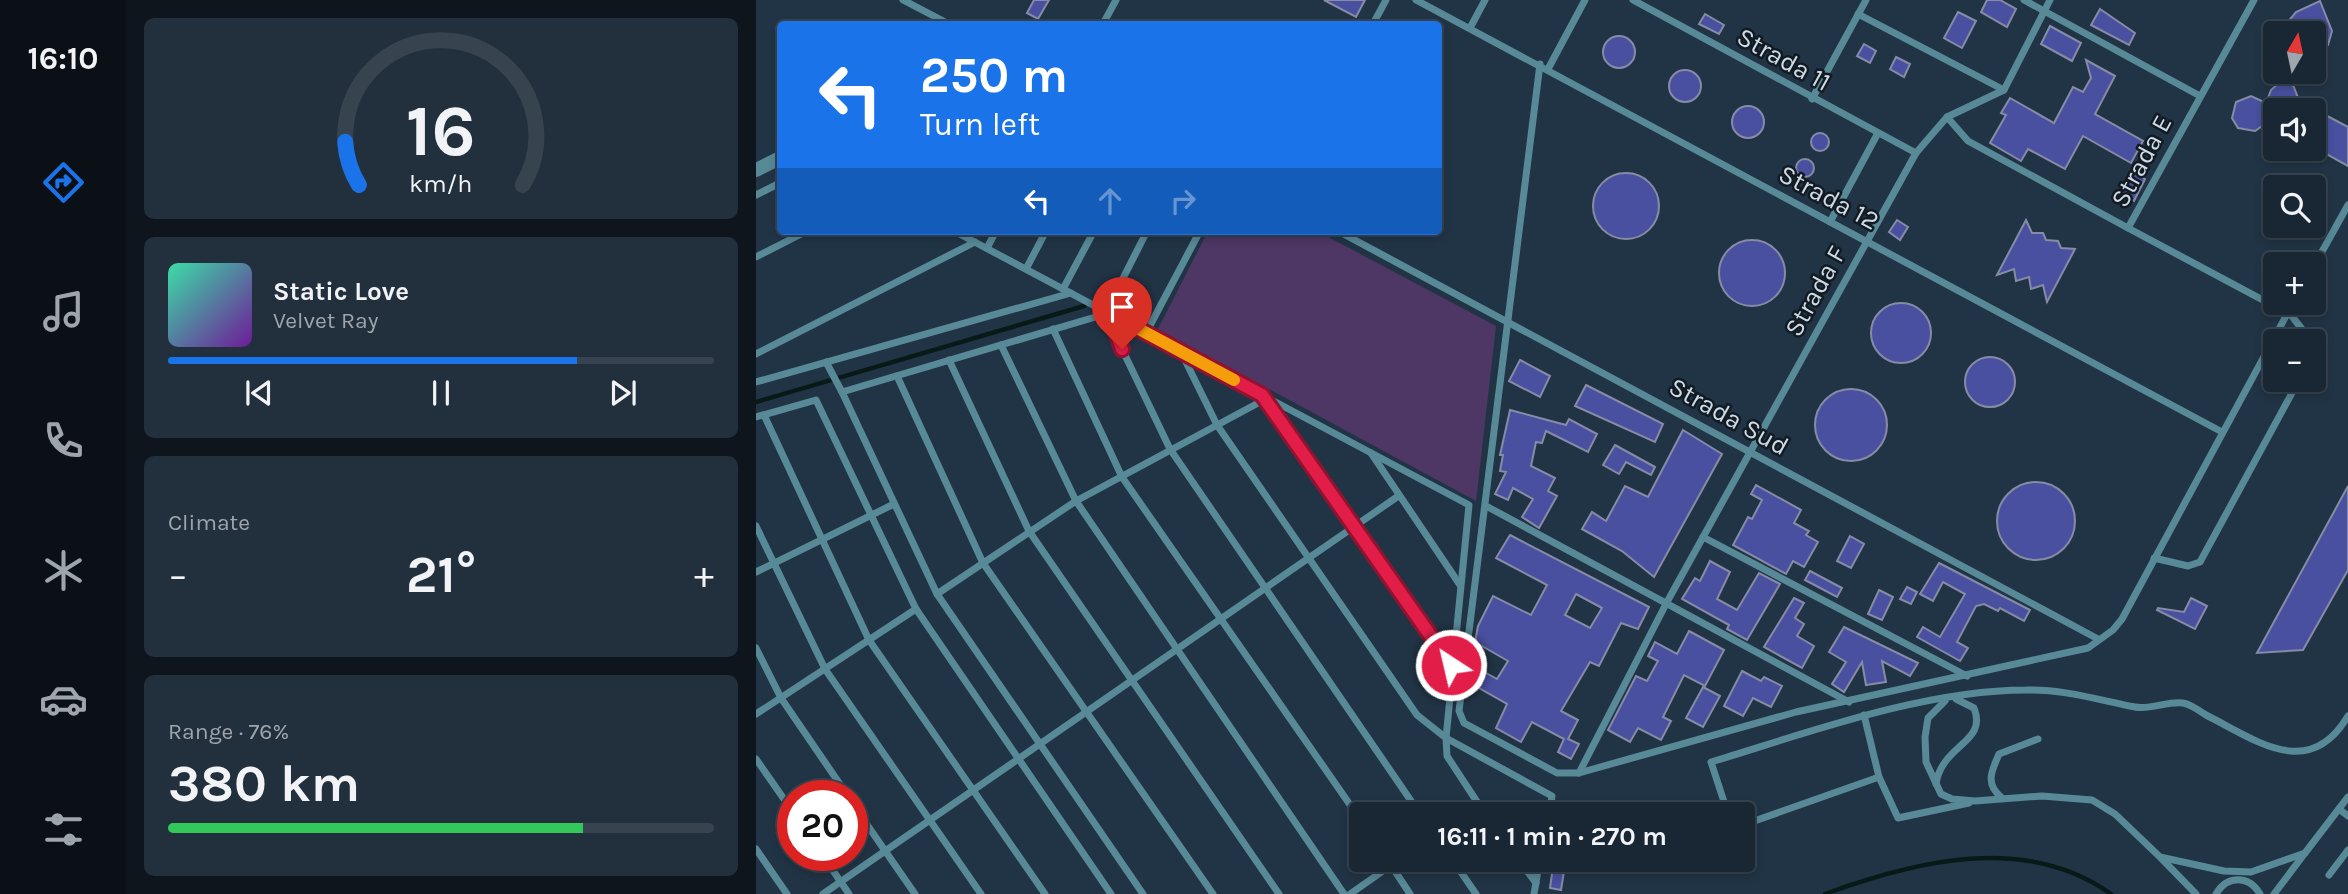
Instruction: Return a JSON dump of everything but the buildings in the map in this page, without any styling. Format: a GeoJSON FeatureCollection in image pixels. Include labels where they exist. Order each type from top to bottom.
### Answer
{"type":"FeatureCollection","features":[{"type":"Feature","properties":{"kind":"street"},"geometry":{"type":"LineString","coordinates":[[756,170],[777,160]]}},
{"type":"Feature","properties":{"kind":"lane"},"geometry":{"type":"LineString","coordinates":[[904,0],[943,21]]}},
{"type":"Feature","properties":{"kind":"lane"},"geometry":{"type":"LineString","coordinates":[[1105,21],[1116,0]]}},
{"type":"Feature","properties":{"kind":"lane"},"geometry":{"type":"LineString","coordinates":[[1375,21],[1386,0]]}},
{"type":"Feature","properties":{"kind":"lane","name":"Strada 12"},"geometry":{"type":"LineString","coordinates":[[1416,0],[1544,66],[2222,432]]}},
{"type":"Feature","properties":{"kind":"lane"},"geometry":{"type":"LineString","coordinates":[[1471,28],[1485,0]]}},
{"type":"Feature","properties":{"kind":"lane"},"geometry":{"type":"LineString","coordinates":[[1585,0],[1544,66],[1508,319],[1459,711],[1464,723],[1557,772],[1579,773],[1796,712],[1967,677],[2088,648],[2118,625],[2286,315]]}},
{"type":"Feature","properties":{"kind":"lane","name":"Strada 11"},"geometry":{"type":"LineString","coordinates":[[1633,0],[1916,153]]}},
{"type":"Feature","properties":{"kind":"lane"},"geometry":{"type":"LineString","coordinates":[[1812,99],[1866,0]]}},
{"type":"Feature","properties":{"kind":"lane"},"geometry":{"type":"LineString","coordinates":[[2024,0],[2200,96]]}},
{"type":"Feature","properties":{"kind":"lane"},"geometry":{"type":"LineString","coordinates":[[1858,14],[2004,89],[2050,0]]}},
{"type":"Feature","properties":{"kind":"lane","name":"Strada E"},"geometry":{"type":"LineString","coordinates":[[1947,117],[1968,141],[2128,228],[2254,0]]}},
{"type":"Feature","properties":{"kind":"lane","name":"Strada F"},"geometry":{"type":"LineString","coordinates":[[1579,773],[1749,451],[1916,153],[1947,117],[2004,89]]}},
{"type":"Feature","properties":{"kind":"lane"},"geometry":{"type":"LineString","coordinates":[[1830,222],[1878,133]]}},
{"type":"Feature","properties":{"kind":"lane"},"geometry":{"type":"LineString","coordinates":[[756,195],[777,184]]}},
{"type":"Feature","properties":{"kind":"lane"},"geometry":{"type":"LineString","coordinates":[[2322,252],[2348,205]]}},
{"type":"Feature","properties":{"kind":"lane"},"geometry":{"type":"LineString","coordinates":[[2128,228],[2263,299]]}},
{"type":"Feature","properties":{"kind":"lane"},"geometry":{"type":"LineString","coordinates":[[756,257],[799,235]]}},
{"type":"Feature","properties":{"kind":"lane"},"geometry":{"type":"LineString","coordinates":[[962,235],[1469,505],[1451,665],[1446,738],[1447,756],[1477,802]]}},
{"type":"Feature","properties":{"kind":"lane"},"geometry":{"type":"LineString","coordinates":[[987,248],[994,235]]}},
{"type":"Feature","properties":{"kind":"lane"},"geometry":{"type":"LineString","coordinates":[[1026,269],[1044,235]]}},
{"type":"Feature","properties":{"kind":"lane"},"geometry":{"type":"LineString","coordinates":[[756,382],[1067,291],[1092,235]]}},
{"type":"Feature","properties":{"kind":"lane"},"geometry":{"type":"LineString","coordinates":[[1145,235],[1111,302],[1110,324],[1170,449],[1412,802]]}},
{"type":"Feature","properties":{"kind":"lane"},"geometry":{"type":"LineString","coordinates":[[1146,333],[1198,235]]}},
{"type":"Feature","properties":{"kind":"lane","name":"Strada Sud"},"geometry":{"type":"LineString","coordinates":[[1346,235],[1508,319],[2098,639]]}},
{"type":"Feature","properties":{"kind":"lane"},"geometry":{"type":"LineString","coordinates":[[756,354],[975,242]]}},
{"type":"Feature","properties":{"kind":"lane"},"geometry":{"type":"LineString","coordinates":[[840,389],[897,376],[1109,313]]}},
{"type":"Feature","properties":{"kind":"lane"},"geometry":{"type":"LineString","coordinates":[[2290,315],[2301,329]]}},
{"type":"Feature","properties":{"kind":"lane"},"geometry":{"type":"LineString","coordinates":[[1053,329],[1122,477],[1349,803]]}},
{"type":"Feature","properties":{"kind":"lane"},"geometry":{"type":"LineString","coordinates":[[1001,345],[1076,501],[1344,894]]}},
{"type":"Feature","properties":{"kind":"lane"},"geometry":{"type":"LineString","coordinates":[[1182,352],[1217,425],[1417,715],[1446,738],[1552,796],[1551,802]]}},
{"type":"Feature","properties":{"kind":"lane"},"geometry":{"type":"LineString","coordinates":[[949,360],[1029,531],[1279,894]]}},
{"type":"Feature","properties":{"kind":"lane"},"geometry":{"type":"LineString","coordinates":[[826,362],[891,505],[937,594],[1037,746],[1143,894]]}},
{"type":"Feature","properties":{"kind":"lane"},"geometry":{"type":"LineString","coordinates":[[897,376],[983,563],[1213,894]]}},
{"type":"Feature","properties":{"kind":"lane"},"geometry":{"type":"LineString","coordinates":[[2154,558],[2188,566],[2200,562],[2292,392]]}},
{"type":"Feature","properties":{"kind":"lane"},"geometry":{"type":"LineString","coordinates":[[937,594],[1076,501],[1260,402],[1262,395]]}},
{"type":"Feature","properties":{"kind":"lane"},"geometry":{"type":"LineString","coordinates":[[1262,395],[1451,665]]}},
{"type":"Feature","properties":{"kind":"lane"},"geometry":{"type":"LineString","coordinates":[[1045,894],[869,640],[823,538],[760,416],[816,400],[873,514],[916,609],[1021,757],[1111,894]]}},
{"type":"Feature","properties":{"kind":"lane"},"geometry":{"type":"LineString","coordinates":[[1371,453],[1397,497],[1460,586]]}},
{"type":"Feature","properties":{"kind":"lane"},"geometry":{"type":"LineString","coordinates":[[822,894],[1397,497]]}},
{"type":"Feature","properties":{"kind":"lane"},"geometry":{"type":"LineString","coordinates":[[756,572],[891,505]]}},
{"type":"Feature","properties":{"kind":"lane"},"geometry":{"type":"LineString","coordinates":[[1486,506],[1849,702]]}},
{"type":"Feature","properties":{"kind":"lane"},"geometry":{"type":"LineString","coordinates":[[756,526],[825,668],[981,894]]}},
{"type":"Feature","properties":{"kind":"lane"},"geometry":{"type":"LineString","coordinates":[[1703,537],[1967,677]]}},
{"type":"Feature","properties":{"kind":"lane"},"geometry":{"type":"LineString","coordinates":[[756,714],[916,609]]}},
{"type":"Feature","properties":{"kind":"lane"},"geometry":{"type":"LineString","coordinates":[[756,648],[781,698],[837,780]]}},
{"type":"Feature","properties":{"kind":"lane"},"geometry":{"type":"LineString","coordinates":[[1724,802],[1711,762],[1864,715],[1951,698],[2025,690],[2094,696],[2138,708],[2183,703],[2271,748],[2293,753],[2323,743],[2341,728],[2348,716]]}},
{"type":"Feature","properties":{"kind":"lane"},"geometry":{"type":"LineString","coordinates":[[1936,784],[1938,769],[1944,759],[1970,739],[1976,727],[1978,717],[1974,708],[1966,702],[1951,698],[1937,706],[1928,718],[1926,762],[1936,784],[1941,794],[1952,799],[1975,801]]}},
{"type":"Feature","properties":{"kind":"lane"},"geometry":{"type":"LineString","coordinates":[[1864,715],[1879,777],[1898,818],[1975,801],[2003,798],[2042,796],[2092,800],[2116,814],[2196,894]]}},
{"type":"Feature","properties":{"kind":"lane"},"geometry":{"type":"LineString","coordinates":[[2003,798],[1993,790],[1989,781],[1999,754],[2038,739]]}},
{"type":"Feature","properties":{"kind":"lane"},"geometry":{"type":"LineString","coordinates":[[756,759],[777,790]]}},
{"type":"Feature","properties":{"kind":"lane"},"geometry":{"type":"LineString","coordinates":[[1755,821],[1879,777]]}},
{"type":"Feature","properties":{"kind":"lane"},"geometry":{"type":"LineString","coordinates":[[2274,894],[2348,798]]}},
{"type":"Feature","properties":{"kind":"lane"},"geometry":{"type":"LineString","coordinates":[[2339,809],[2348,816]]}},
{"type":"Feature","properties":{"kind":"lane"},"geometry":{"type":"LineString","coordinates":[[868,826],[915,894]]}},
{"type":"Feature","properties":{"kind":"lane"},"geometry":{"type":"LineString","coordinates":[[756,849],[787,894]]}},
{"type":"Feature","properties":{"kind":"lane"},"geometry":{"type":"LineString","coordinates":[[2329,875],[2348,850]]}},
{"type":"Feature","properties":{"kind":"lane"},"geometry":{"type":"LineString","coordinates":[[2160,857],[2224,871],[2251,872],[2305,853]]}},
{"type":"Feature","properties":{"kind":"lane"},"geometry":{"type":"LineString","coordinates":[[833,871],[849,894]]}},
{"type":"Feature","properties":{"kind":"lane"},"geometry":{"type":"LineString","coordinates":[[1350,894],[1377,872]]}},
{"type":"Feature","properties":{"kind":"lane"},"geometry":{"type":"LineString","coordinates":[[1396,872],[1410,894]]}},
{"type":"Feature","properties":{"kind":"lane"},"geometry":{"type":"LineString","coordinates":[[1460,872],[1475,894]]}},
{"type":"Feature","properties":{"kind":"lane"},"geometry":{"type":"LineString","coordinates":[[1528,872],[1536,883]]}},
{"type":"Feature","properties":{"kind":"lane"},"geometry":{"type":"LineString","coordinates":[[1534,894],[1538,872]]}},
{"type":"Feature","properties":{"kind":"lane"},"geometry":{"type":"LineString","coordinates":[[2216,894],[2228,881],[2241,879],[2253,885],[2260,894]]}},
{"type":"Feature","properties":{"kind":"shaded area"},"geometry":{"type":"Polygon","coordinates":[[[1206,235],[1325,235],[1496,326],[1476,501],[1158,329],[1206,235]]]}},
{"type":"Feature","properties":{"kind":"waterway"},"geometry":{"type":"LineString","coordinates":[[756,402],[1084,306]]}},
{"type":"Feature","properties":{"kind":"waterway"},"geometry":{"type":"LineString","coordinates":[[1825,894],[1896,871],[1933,863],[2007,858],[2043,864],[2078,875],[2111,894]]}},
{"type":"Feature","properties":{"kind":"slow traffic"},"geometry":{"type":"LineString","coordinates":[[1139,329],[1234,380]]}},
{"type":"Feature","properties":{"kind":"route"},"geometry":{"type":"LineString","coordinates":[[1122,349],[1110,324],[1109,313],[1262,395],[1451,665]]}}]}
